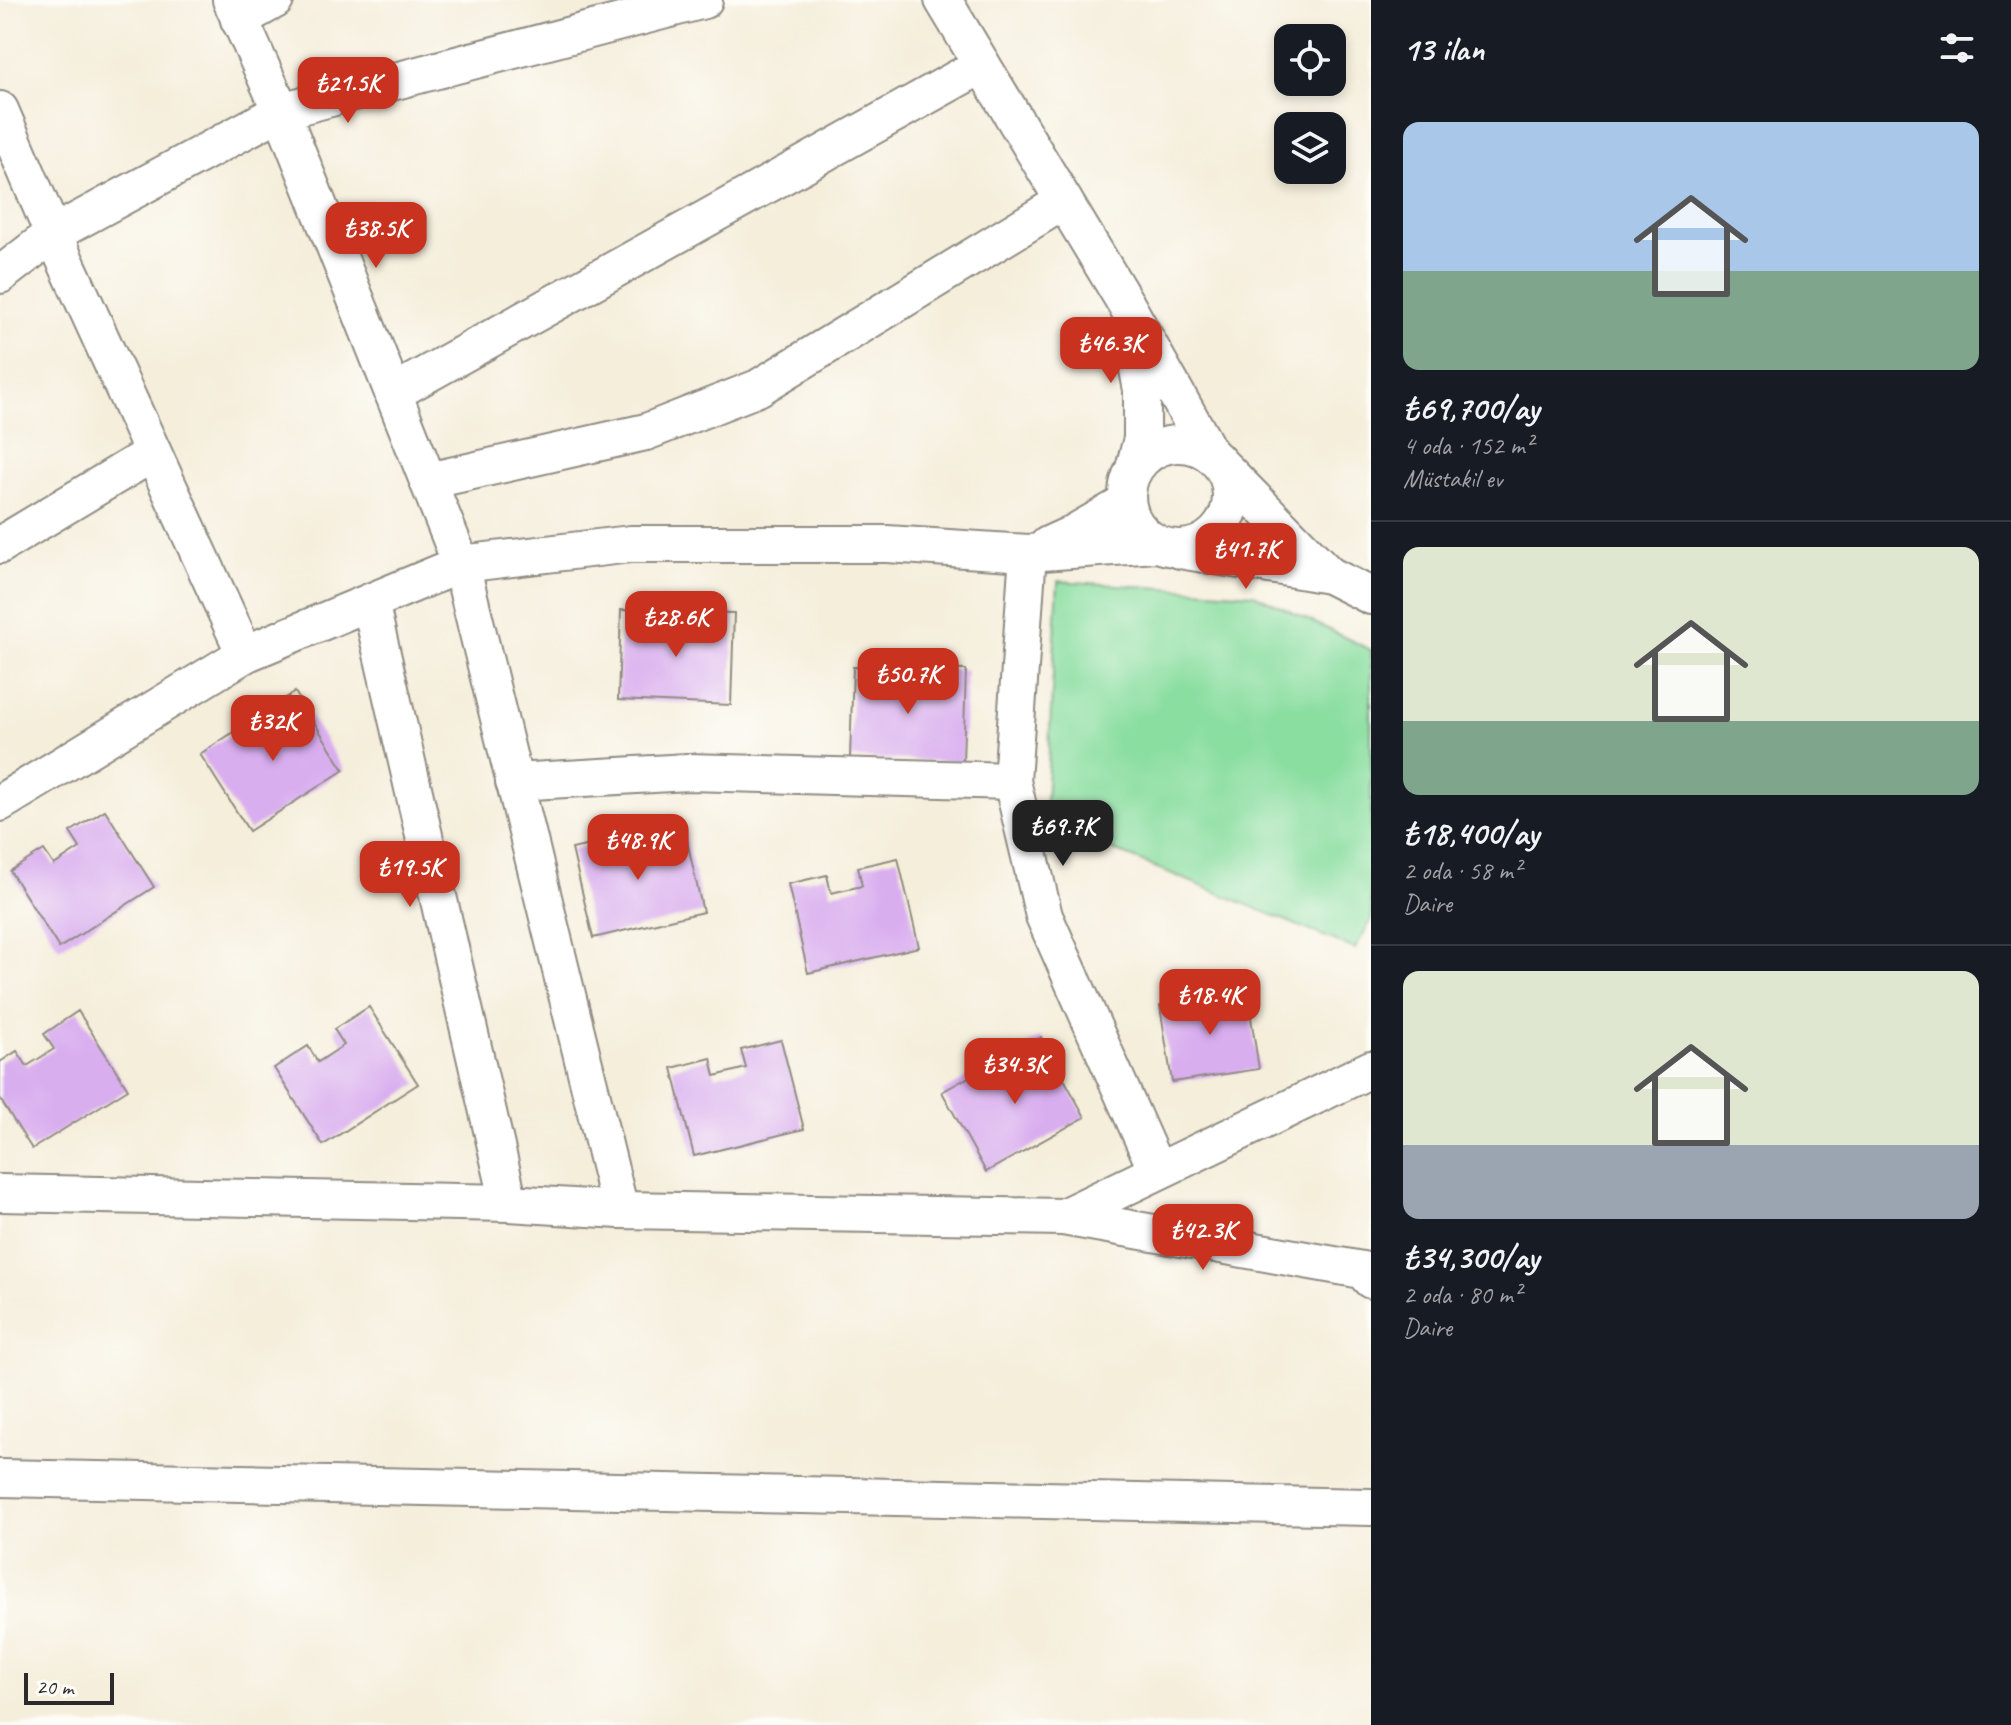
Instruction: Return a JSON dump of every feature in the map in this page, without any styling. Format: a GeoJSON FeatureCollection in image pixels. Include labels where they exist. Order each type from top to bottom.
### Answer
{"type":"FeatureCollection","features":[{"type":"Feature","properties":{"kind":"street"},"geometry":{"type":"LineString","coordinates":[[275,0],[235,10],[281,111],[461,564],[620,1210]]}},
{"type":"Feature","properties":{"kind":"street"},"geometry":{"type":"LineString","coordinates":[[0,275],[53,234],[281,111],[704,0]]}},
{"type":"Feature","properties":{"kind":"street"},"geometry":{"type":"LineString","coordinates":[[0,803],[245,654],[461,564],[631,544],[887,544],[1028,553],[1164,546],[1190,548],[1206,542],[1219,531],[1228,516],[1232,499],[1230,481],[943,0]]}},
{"type":"Feature","properties":{"kind":"street"},"geometry":{"type":"LineString","coordinates":[[393,393],[982,65]]}},
{"type":"Feature","properties":{"kind":"street"},"geometry":{"type":"LineString","coordinates":[[0,110],[53,234],[245,654]]}},
{"type":"Feature","properties":{"kind":"street"},"geometry":{"type":"LineString","coordinates":[[428,481],[646,432],[758,388],[1064,201]]}},
{"type":"Feature","properties":{"kind":"street"},"geometry":{"type":"LineString","coordinates":[[1126,304],[1142,390],[1142,439],[1130,486],[1131,519],[1142,534],[1164,546],[1329,575],[1371,596]]}},
{"type":"Feature","properties":{"kind":"street"},"geometry":{"type":"LineString","coordinates":[[1028,553],[1072,534],[1130,486],[1145,456],[1160,447],[1177,444],[1194,446],[1216,460],[1329,575]]}},
{"type":"Feature","properties":{"kind":"street"},"geometry":{"type":"LineString","coordinates":[[0,545],[153,453]]}},
{"type":"Feature","properties":{"kind":"street"},"geometry":{"type":"LineString","coordinates":[[1028,553],[1012,781],[1044,916],[1157,1171]]}},
{"type":"Feature","properties":{"kind":"street"},"geometry":{"type":"LineString","coordinates":[[370,602],[509,1203]]}},
{"type":"Feature","properties":{"kind":"street"},"geometry":{"type":"LineString","coordinates":[[514,782],[688,772],[1012,781]]}},
{"type":"Feature","properties":{"kind":"street"},"geometry":{"type":"LineString","coordinates":[[1063,1217],[1371,1069]]}},
{"type":"Feature","properties":{"kind":"street"},"geometry":{"type":"LineString","coordinates":[[0,1193],[509,1203],[620,1210],[1063,1217],[1362,1270],[1371,1280]]}},
{"type":"Feature","properties":{"kind":"street"},"geometry":{"type":"LineString","coordinates":[[0,1478],[1371,1507]]}},
{"type":"Feature","properties":{"kind":"green space"},"geometry":{"type":"Polygon","coordinates":[[[1058,581],[1254,594],[1371,650],[1371,921],[1355,949],[1045,822],[1058,581]]]}},
{"type":"Feature","properties":{"kind":"building"},"geometry":{"type":"Polygon","coordinates":[[[621,610],[662,611],[661,629],[693,630],[693,612],[734,613],[731,705],[618,700],[621,610]]]}},
{"type":"Feature","properties":{"kind":"building"},"geometry":{"type":"Polygon","coordinates":[[[853,667],[894,668],[894,686],[925,687],[925,669],[966,670],[963,762],[850,758],[853,667]]]}},
{"type":"Feature","properties":{"kind":"building"},"geometry":{"type":"Polygon","coordinates":[[[295,692],[344,770],[249,831],[200,754],[234,732],[244,747],[270,731],[260,715],[295,692]]]}},
{"type":"Feature","properties":{"kind":"building"},"geometry":{"type":"Polygon","coordinates":[[[105,810],[154,887],[59,948],[10,871],[44,850],[54,865],[80,848],[70,832],[105,810]]]}},
{"type":"Feature","properties":{"kind":"building"},"geometry":{"type":"Polygon","coordinates":[[[683,823],[703,912],[593,938],[572,849],[612,840],[616,857],[647,850],[642,832],[683,823]]]}},
{"type":"Feature","properties":{"kind":"building"},"geometry":{"type":"Polygon","coordinates":[[[898,858],[919,947],[808,973],[788,884],[827,875],[831,893],[862,886],[858,867],[898,858]]]}},
{"type":"Feature","properties":{"kind":"building"},"geometry":{"type":"Polygon","coordinates":[[[1247,992],[1259,1069],[1172,1082],[1160,1006],[1247,992]]]}},
{"type":"Feature","properties":{"kind":"building"},"geometry":{"type":"Polygon","coordinates":[[[369,1007],[418,1084],[323,1145],[274,1068],[308,1046],[318,1062],[344,1045],[334,1029],[369,1007]]]}},
{"type":"Feature","properties":{"kind":"building"},"geometry":{"type":"Polygon","coordinates":[[[78,1011],[128,1089],[32,1149],[0,1099],[0,1062],[17,1051],[27,1066],[54,1049],[44,1034],[78,1011]]]}},
{"type":"Feature","properties":{"kind":"building"},"geometry":{"type":"Polygon","coordinates":[[[1041,1037],[1085,1117],[986,1172],[942,1092],[978,1072],[986,1088],[1014,1073],[1005,1057],[1041,1037]]]}},
{"type":"Feature","properties":{"kind":"building"},"geometry":{"type":"Polygon","coordinates":[[[781,1040],[804,1129],[694,1156],[672,1068],[711,1058],[715,1076],[746,1068],[741,1050],[781,1040]]]}}]}
